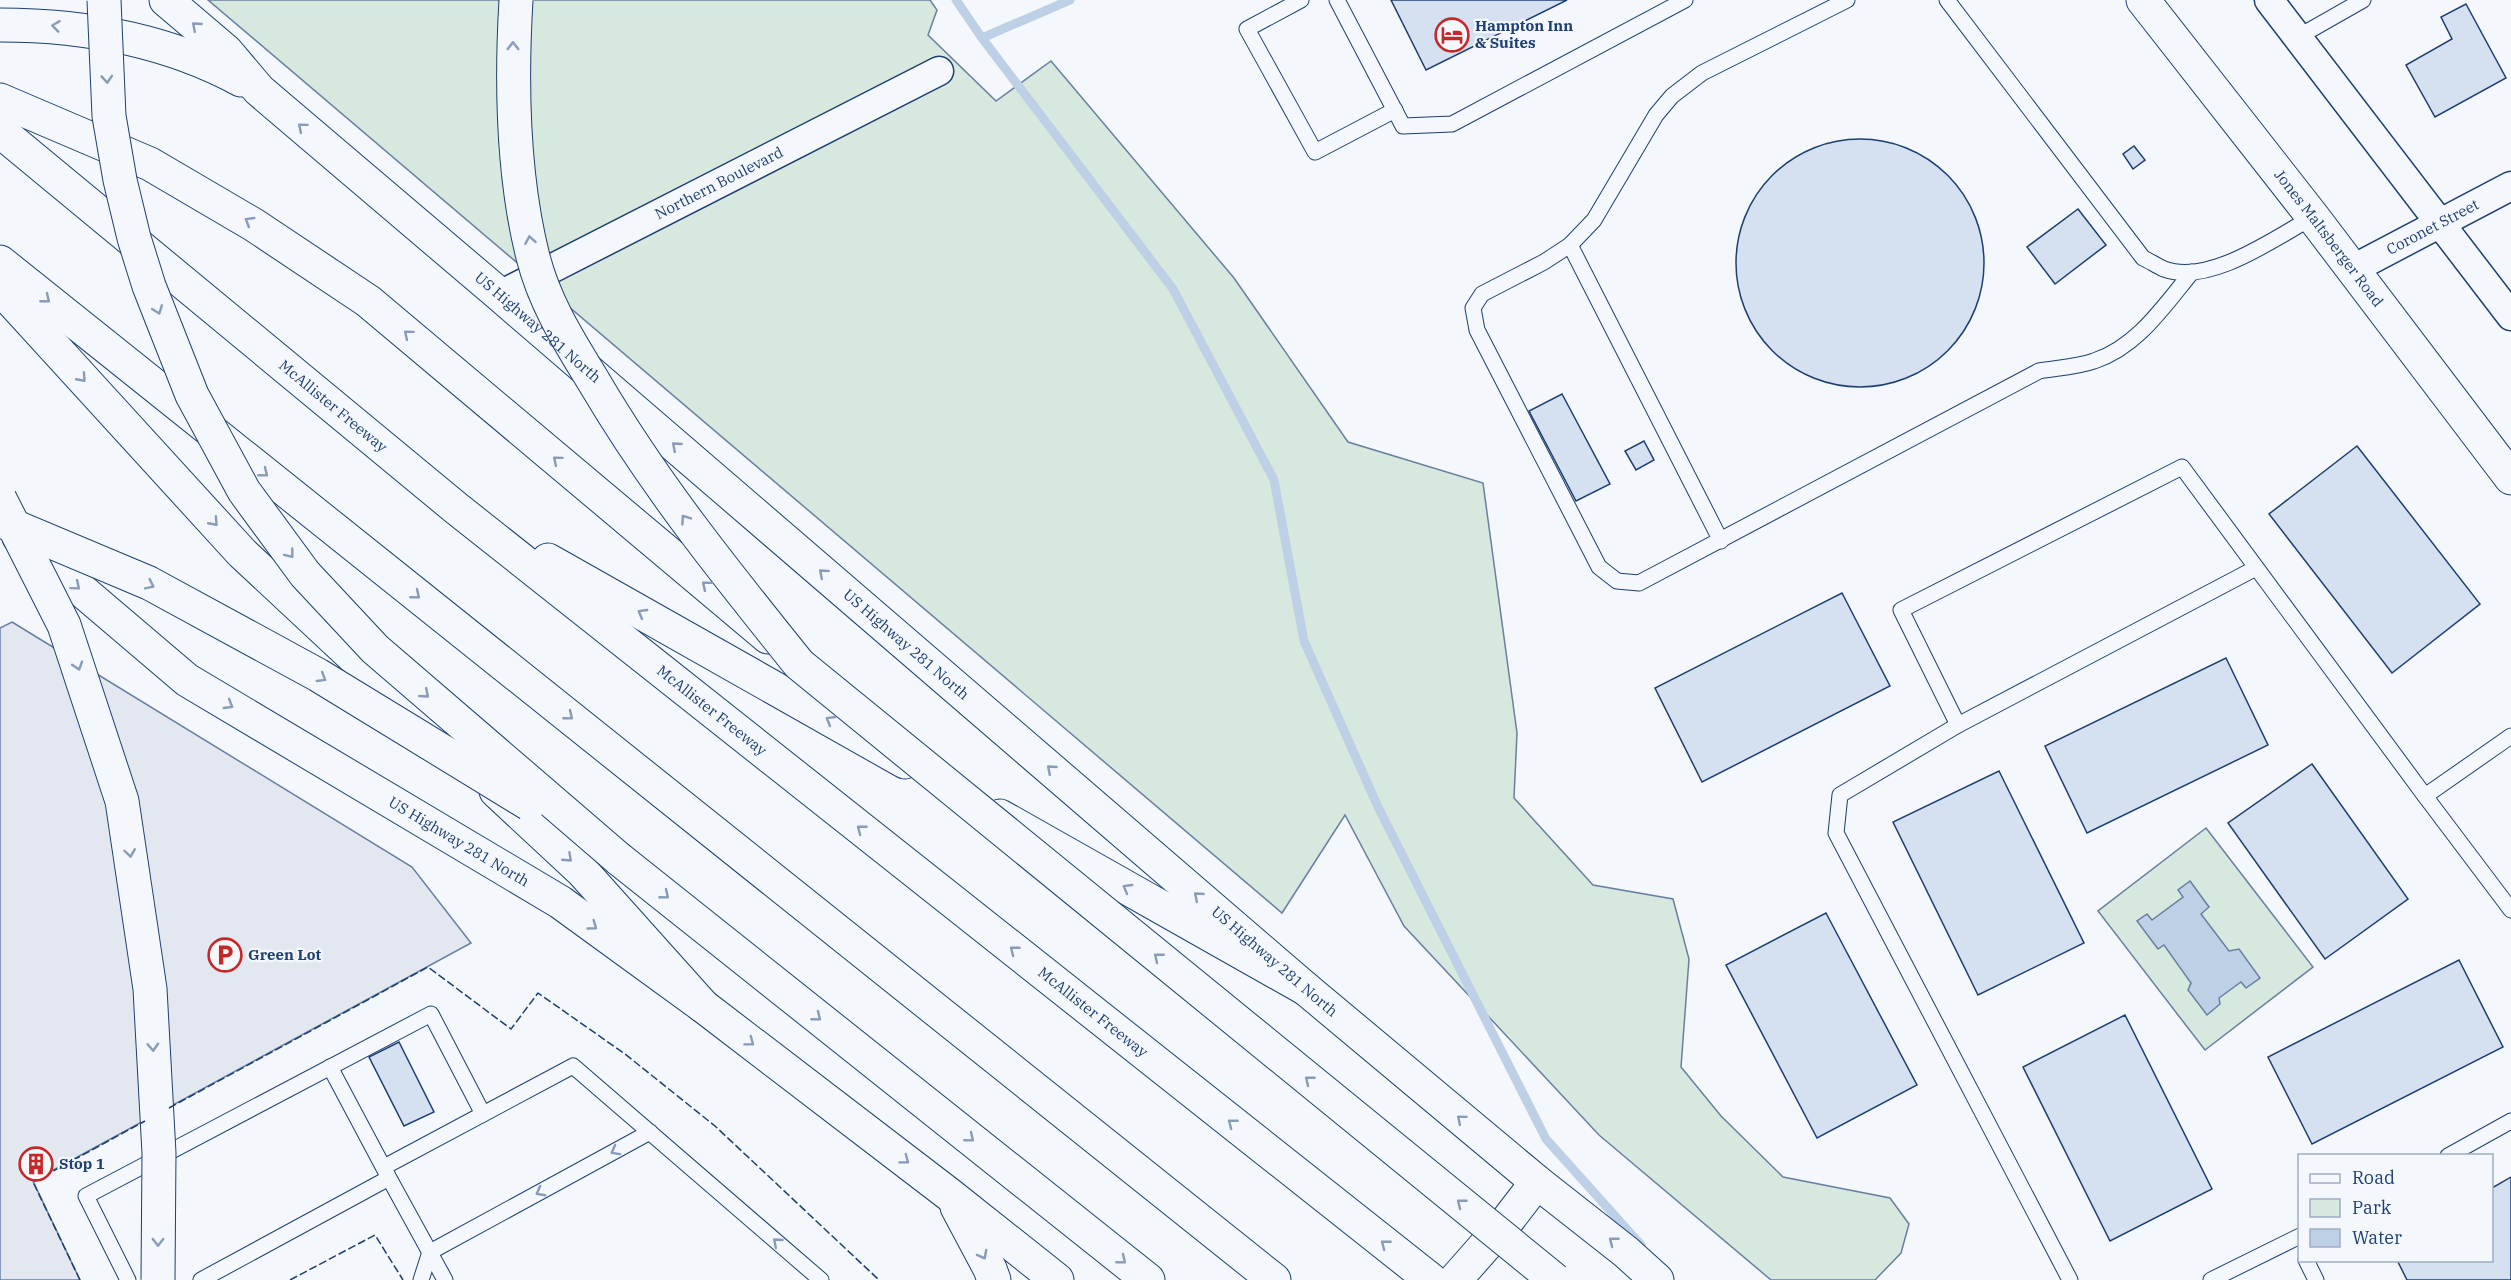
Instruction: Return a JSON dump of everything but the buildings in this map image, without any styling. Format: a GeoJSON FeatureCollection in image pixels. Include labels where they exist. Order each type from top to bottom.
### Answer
{"type":"FeatureCollection","features":[{"type":"Feature","properties":{"kind":"main road"},"geometry":{"type":"LineString","coordinates":[[104,0],[110,116],[120,180],[134,238],[149,286],[192,395],[244,491],[305,574],[375,649],[619,859],[1148,1280]]}},
{"type":"Feature","properties":{"kind":"main road","name":"US Highway 281 North"},"geometry":{"type":"LineString","coordinates":[[166,0],[226,51],[259,90],[1306,989],[1657,1280]]}},
{"type":"Feature","properties":{"kind":"main road"},"geometry":{"type":"LineString","coordinates":[[516,0],[513,103],[520,184],[533,256],[552,312],[621,427],[699,539],[799,664]]}},
{"type":"Feature","properties":{"kind":"main road","name":"Jones Maltsberger Road"},"geometry":{"type":"LineString","coordinates":[[2143,0],[2313,217],[2511,478]]}},
{"type":"Feature","properties":{"kind":"main road"},"geometry":{"type":"LineString","coordinates":[[0,25],[44,25],[85,30],[165,47],[214,65],[259,90]]}},
{"type":"Feature","properties":{"kind":"main road"},"geometry":{"type":"LineString","coordinates":[[0,100],[150,164],[254,225],[368,301],[799,664],[1555,1280]]}},
{"type":"Feature","properties":{"kind":"main road","name":"McAllister Freeway"},"geometry":{"type":"LineString","coordinates":[[0,131],[456,508],[1431,1280]]}},
{"type":"Feature","properties":{"kind":"main road"},"geometry":{"type":"LineString","coordinates":[[0,262],[1274,1280]]}},
{"type":"Feature","properties":{"kind":"main road"},"geometry":{"type":"LineString","coordinates":[[0,288],[242,553],[584,872],[703,1006]]}},
{"type":"Feature","properties":{"kind":"main road"},"geometry":{"type":"LineString","coordinates":[[0,499],[64,625],[122,801],[150,989],[159,1154],[158,1280]]}},
{"type":"Feature","properties":{"kind":"main road"},"geometry":{"type":"LineString","coordinates":[[456,508],[1306,989]]}},
{"type":"Feature","properties":{"kind":"main road"},"geometry":{"type":"LineString","coordinates":[[5,531],[149,583],[288,659],[619,859]]}},
{"type":"Feature","properties":{"kind":"main road","name":"US Highway 281 North"},"geometry":{"type":"LineString","coordinates":[[5,531],[187,680],[560,902],[703,1006],[1057,1280]]}},
{"type":"Feature","properties":{"kind":"main road"},"geometry":{"type":"LineString","coordinates":[[1455,1280],[1507,1221],[1537,1182]]}},
{"type":"Feature","properties":{"kind":"main road"},"geometry":{"type":"LineString","coordinates":[[950,1195],[994,1280]]}},
{"type":"Feature","properties":{"kind":"street"},"geometry":{"type":"LineString","coordinates":[[2269,0],[2511,316]]}},
{"type":"Feature","properties":{"kind":"street","name":"Northern Boulevard"},"geometry":{"type":"LineString","coordinates":[[500,295],[939,71]]}},
{"type":"Feature","properties":{"kind":"street","name":"Coronet Street"},"geometry":{"type":"LineString","coordinates":[[2353,269],[2511,186]]}},
{"type":"Feature","properties":{"kind":"lane"},"geometry":{"type":"LineString","coordinates":[[1301,0],[1247,29],[1315,152],[1395,110]]}},
{"type":"Feature","properties":{"kind":"lane"},"geometry":{"type":"LineString","coordinates":[[1337,0],[1403,126],[1452,124],[1685,0]]}},
{"type":"Feature","properties":{"kind":"lane"},"geometry":{"type":"LineString","coordinates":[[1847,0],[1702,73],[1672,96],[1656,115],[1594,220],[1570,245],[1544,262],[1482,294],[1473,308],[1477,330],[1599,567],[1617,581],[1639,583],[2039,371],[2093,362],[2118,351],[2144,329],[2192,272]]}},
{"type":"Feature","properties":{"kind":"lane"},"geometry":{"type":"LineString","coordinates":[[1947,0],[2143,258],[2165,270],[2192,272],[2238,259],[2313,217]]}},
{"type":"Feature","properties":{"kind":"lane"},"geometry":{"type":"LineString","coordinates":[[2298,37],[2363,0]]}},
{"type":"Feature","properties":{"kind":"lane"},"geometry":{"type":"LineString","coordinates":[[1570,245],[1721,541]]}},
{"type":"Feature","properties":{"kind":"lane"},"geometry":{"type":"LineString","coordinates":[[1958,725],[1901,610],[2182,467],[2511,910]]}},
{"type":"Feature","properties":{"kind":"lane"},"geometry":{"type":"LineString","coordinates":[[2070,1280],[1836,833],[1840,795],[1958,725],[2256,568]]}},
{"type":"Feature","properties":{"kind":"lane"},"geometry":{"type":"LineString","coordinates":[[2425,796],[2511,736]]}},
{"type":"Feature","properties":{"kind":"lane"},"geometry":{"type":"LineString","coordinates":[[128,1280],[86,1196],[430,1014],[483,1114]]}},
{"type":"Feature","properties":{"kind":"lane"},"geometry":{"type":"LineString","coordinates":[[201,1280],[483,1114],[573,1066],[821,1280]]}},
{"type":"Feature","properties":{"kind":"lane"},"geometry":{"type":"LineString","coordinates":[[330,1067],[445,1280]]}},
{"type":"Feature","properties":{"kind":"lane"},"geometry":{"type":"LineString","coordinates":[[2450,1154],[2511,1121]]}},
{"type":"Feature","properties":{"kind":"lane"},"geometry":{"type":"LineString","coordinates":[[421,1280],[430,1252],[650,1132]]}},
{"type":"Feature","properties":{"kind":"lane"},"geometry":{"type":"LineString","coordinates":[[2211,1280],[2298,1241]]}},
{"type":"Feature","properties":{"kind":"lane"},"geometry":{"type":"LineString","coordinates":[[2307,1262],[2316,1280]]}},
{"type":"Feature","properties":{"kind":"green space"},"geometry":{"type":"Polygon","coordinates":[[[208,0],[930,0],[937,10],[928,35],[996,101],[1051,61],[1234,278],[1348,442],[1483,483],[1517,733],[1514,798],[1593,885],[1673,899],[1689,959],[1681,1067],[1721,1116],[1783,1177],[1890,1198],[1909,1224],[1901,1253],[1875,1280],[1771,1280],[1599,1135],[1404,926],[1345,815],[1282,913],[208,0]]]}},
{"type":"Feature","properties":{"kind":"green space"},"geometry":{"type":"Polygon","coordinates":[[[2206,828],[2313,967],[2205,1050],[2098,911],[2206,828]]]}},
{"type":"Feature","properties":{"kind":"shaded area","name":"Green Lot"},"geometry":{"type":"Polygon","coordinates":[[[12,622],[412,867],[471,943],[33,1181],[80,1280],[0,1280],[0,628],[12,622]]]}},
{"type":"Feature","properties":{"kind":"water"},"geometry":{"type":"Polygon","coordinates":[[[2190,881],[2209,907],[2201,914],[2229,951],[2239,949],[2260,978],[2246,988],[2241,982],[2219,998],[2220,1004],[2207,1015],[2188,990],[2191,983],[2164,945],[2158,949],[2137,921],[2147,914],[2152,920],[2183,897],[2178,890],[2190,881]]]}},
{"type":"Feature","properties":{"kind":"waterway"},"geometry":{"type":"LineString","coordinates":[[956,0],[982,38],[1173,289],[1274,480],[1304,641],[1378,807],[1546,1139],[1641,1245]]}},
{"type":"Feature","properties":{"kind":"waterway"},"geometry":{"type":"LineString","coordinates":[[982,38],[1070,0]]}},
{"type":"Feature","properties":{"kind":"fence"},"geometry":{"type":"LineString","coordinates":[[169,1108],[428,967],[511,1029],[538,993],[625,1054],[715,1126],[879,1280]]}},
{"type":"Feature","properties":{"kind":"fence"},"geometry":{"type":"LineString","coordinates":[[80,1280],[33,1182],[145,1121]]}},
{"type":"Feature","properties":{"kind":"fence"},"geometry":{"type":"LineString","coordinates":[[290,1280],[375,1235],[403,1280]]}},
{"type":"Feature","properties":{"kind":"place","name":"Hampton Inn & Suites"},"geometry":{"type":"Point","coordinates":[1452,35]}},
{"type":"Feature","properties":{"kind":"place","name":"Green Lot"},"geometry":{"type":"Point","coordinates":[225,955]}},
{"type":"Feature","properties":{"kind":"place","name":"Stop 1"},"geometry":{"type":"Point","coordinates":[36,1164]}}]}
